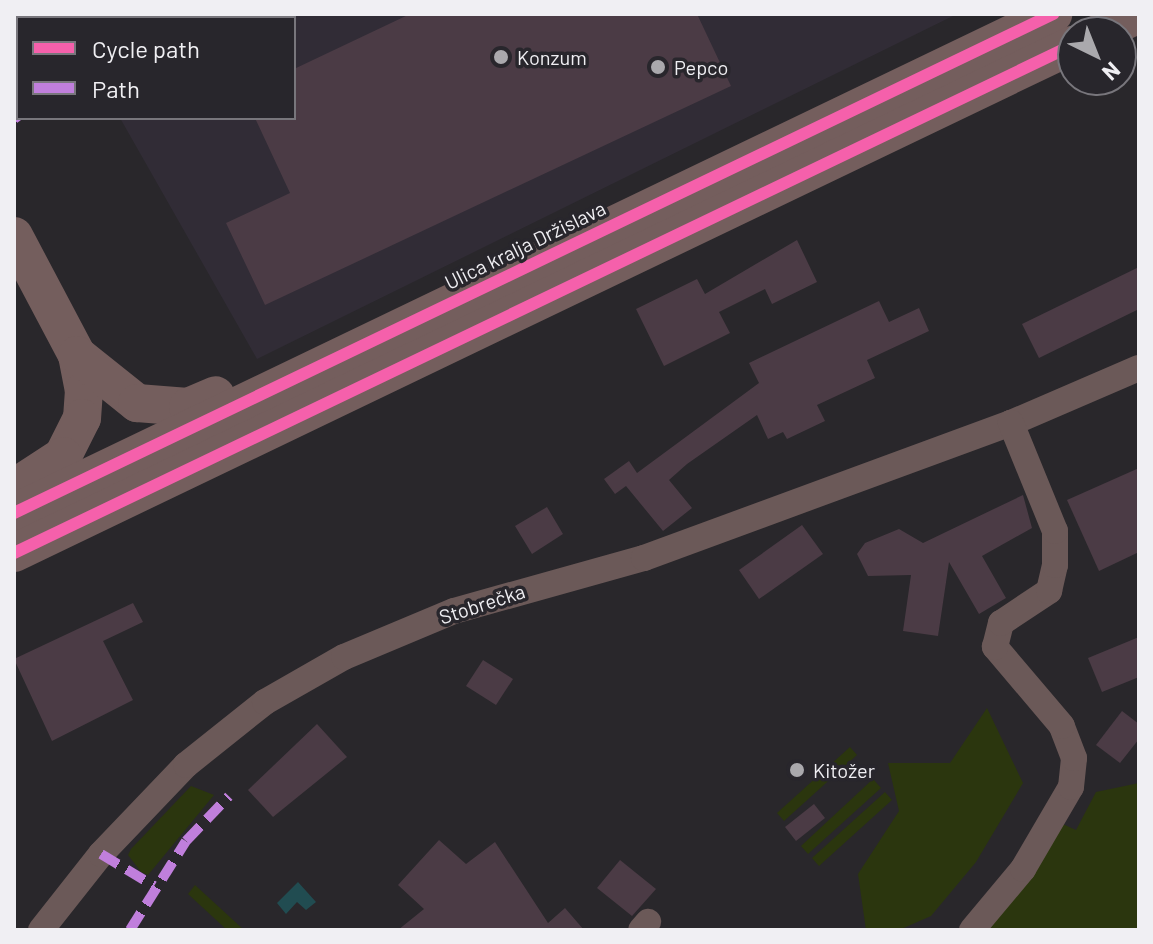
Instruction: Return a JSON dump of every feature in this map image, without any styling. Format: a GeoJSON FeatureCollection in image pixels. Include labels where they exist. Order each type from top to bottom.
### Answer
{"type":"FeatureCollection","features":[{"type":"Feature","properties":{"kind":"highway","name":"Ulica kralja Držislava"},"geometry":{"type":"LineString","coordinates":[[14,513],[1053,14]]}},
{"type":"Feature","properties":{"kind":"highway"},"geometry":{"type":"LineString","coordinates":[[14,553],[1057,53]]}},
{"type":"Feature","properties":{"kind":"highway"},"geometry":{"type":"LineString","coordinates":[[14,236],[77,355],[84,390],[75,438],[50,469],[14,488]]}},
{"type":"Feature","properties":{"kind":"highway"},"geometry":{"type":"LineString","coordinates":[[77,355],[113,388],[161,409],[188,407],[242,386],[269,390]]}},
{"type":"Feature","properties":{"kind":"street","name":"Stobrečka"},"geometry":{"type":"LineString","coordinates":[[41,930],[101,854],[186,765],[265,702],[344,657],[454,611],[644,558],[1011,423],[1139,368]]}},
{"type":"Feature","properties":{"kind":"street"},"geometry":{"type":"LineString","coordinates":[[972,930],[1023,869],[1071,787],[1074,758],[1062,726],[995,647],[1001,623],[1049,591],[1055,565],[1055,531],[1011,423]]}},
{"type":"Feature","properties":{"kind":"shaded area"},"geometry":{"type":"Polygon","coordinates":[[[957,14],[257,359],[121,120],[296,120],[296,16],[192,16],[957,14]]]}},
{"type":"Feature","properties":{"kind":"green space"},"geometry":{"type":"Polygon","coordinates":[[[987,708],[1023,783],[976,862],[931,916],[899,930],[866,930],[858,874],[899,811],[888,763],[950,763],[987,708]]]}},
{"type":"Feature","properties":{"kind":"green space"},"geometry":{"type":"Polygon","coordinates":[[[850,747],[857,755],[784,821],[777,813],[850,747]]]}},
{"type":"Feature","properties":{"kind":"green space"},"geometry":{"type":"Polygon","coordinates":[[[873,779],[881,788],[808,854],[801,846],[873,779]]]}},
{"type":"Feature","properties":{"kind":"green space"},"geometry":{"type":"Polygon","coordinates":[[[1139,783],[1138,930],[985,930],[1056,821],[1076,830],[1096,792],[1139,783]]]}},
{"type":"Feature","properties":{"kind":"green space"},"geometry":{"type":"Polygon","coordinates":[[[191,786],[214,795],[148,875],[141,872],[128,855],[131,849],[191,786]]]}},
{"type":"Feature","properties":{"kind":"green space"},"geometry":{"type":"Polygon","coordinates":[[[885,792],[892,800],[819,866],[812,858],[885,792]]]}},
{"type":"Feature","properties":{"kind":"green space"},"geometry":{"type":"Polygon","coordinates":[[[195,885],[244,930],[227,930],[188,894],[195,885]]]}},
{"type":"Feature","properties":{"kind":"water"},"geometry":{"type":"Polygon","coordinates":[[[298,882],[316,902],[306,910],[297,902],[286,914],[277,903],[298,882]]]}},
{"type":"Feature","properties":{"kind":"building"},"geometry":{"type":"Polygon","coordinates":[[[410,14],[697,14],[731,86],[265,305],[226,223],[290,193],[256,120],[296,120],[296,68],[410,14]]]}},
{"type":"Feature","properties":{"kind":"building"},"geometry":{"type":"Polygon","coordinates":[[[797,240],[817,282],[772,304],[765,289],[719,312],[730,333],[664,366],[636,309],[697,279],[705,294],[797,240]]]}},
{"type":"Feature","properties":{"kind":"building"},"geometry":{"type":"Polygon","coordinates":[[[1139,267],[1139,309],[1039,358],[1022,324],[1139,267]]]}},
{"type":"Feature","properties":{"kind":"building"},"geometry":{"type":"Polygon","coordinates":[[[879,301],[889,322],[919,308],[929,331],[867,360],[875,378],[817,405],[825,421],[787,439],[783,432],[768,439],[757,415],[687,464],[669,480],[692,508],[663,531],[626,486],[615,494],[604,479],[629,461],[637,473],[759,383],[749,363],[879,301]]]}},
{"type":"Feature","properties":{"kind":"building"},"geometry":{"type":"Polygon","coordinates":[[[1139,468],[1139,552],[1099,571],[1067,500],[1139,468]]]}},
{"type":"Feature","properties":{"kind":"building"},"geometry":{"type":"Polygon","coordinates":[[[1023,495],[1032,528],[982,556],[1006,598],[979,614],[949,562],[938,636],[903,631],[911,575],[868,576],[857,554],[865,543],[899,529],[923,543],[1023,495]]]}},
{"type":"Feature","properties":{"kind":"building"},"geometry":{"type":"Polygon","coordinates":[[[547,507],[563,534],[532,554],[515,526],[547,507]]]}},
{"type":"Feature","properties":{"kind":"building"},"geometry":{"type":"Polygon","coordinates":[[[802,525],[823,554],[759,599],[739,570],[802,525]]]}},
{"type":"Feature","properties":{"kind":"building"},"geometry":{"type":"Polygon","coordinates":[[[133,603],[143,622],[103,641],[133,700],[52,741],[14,659],[133,603]]]}},
{"type":"Feature","properties":{"kind":"building"},"geometry":{"type":"Polygon","coordinates":[[[1139,637],[1139,677],[1102,692],[1088,658],[1139,637]]]}},
{"type":"Feature","properties":{"kind":"building"},"geometry":{"type":"Polygon","coordinates":[[[483,660],[513,679],[496,705],[466,686],[483,660]]]}},
{"type":"Feature","properties":{"kind":"building"},"geometry":{"type":"Polygon","coordinates":[[[1122,711],[1139,724],[1139,739],[1120,763],[1096,745],[1122,711]]]}},
{"type":"Feature","properties":{"kind":"building"},"geometry":{"type":"Polygon","coordinates":[[[317,724],[347,757],[273,817],[248,790],[317,724]]]}},
{"type":"Feature","properties":{"kind":"building"},"geometry":{"type":"Polygon","coordinates":[[[814,804],[825,818],[796,841],[785,827],[814,804]]]}},
{"type":"Feature","properties":{"kind":"building"},"geometry":{"type":"Polygon","coordinates":[[[439,840],[466,864],[495,842],[548,923],[565,908],[584,930],[398,930],[424,909],[398,885],[439,840]]]}},
{"type":"Feature","properties":{"kind":"building"},"geometry":{"type":"Polygon","coordinates":[[[620,860],[656,889],[632,916],[597,888],[620,860]]]}},
{"type":"Feature","properties":{"kind":"marked path"},"geometry":{"type":"LineString","coordinates":[[130,930],[186,841],[229,796]]}},
{"type":"Feature","properties":{"kind":"marked path"},"geometry":{"type":"LineString","coordinates":[[101,854],[154,886]]}},
{"type":"Feature","properties":{"kind":"cycle path"},"geometry":{"type":"LineString","coordinates":[[14,513],[1053,14]]}},
{"type":"Feature","properties":{"kind":"cycle path"},"geometry":{"type":"LineString","coordinates":[[14,553],[1057,53]]}},
{"type":"Feature","properties":{"kind":"place","name":"Konzum"},"geometry":{"type":"Point","coordinates":[501,57]}},
{"type":"Feature","properties":{"kind":"place","name":"Pepco"},"geometry":{"type":"Point","coordinates":[658,67]}},
{"type":"Feature","properties":{"kind":"place","name":"Kitožer"},"geometry":{"type":"Point","coordinates":[797,770]}}]}
